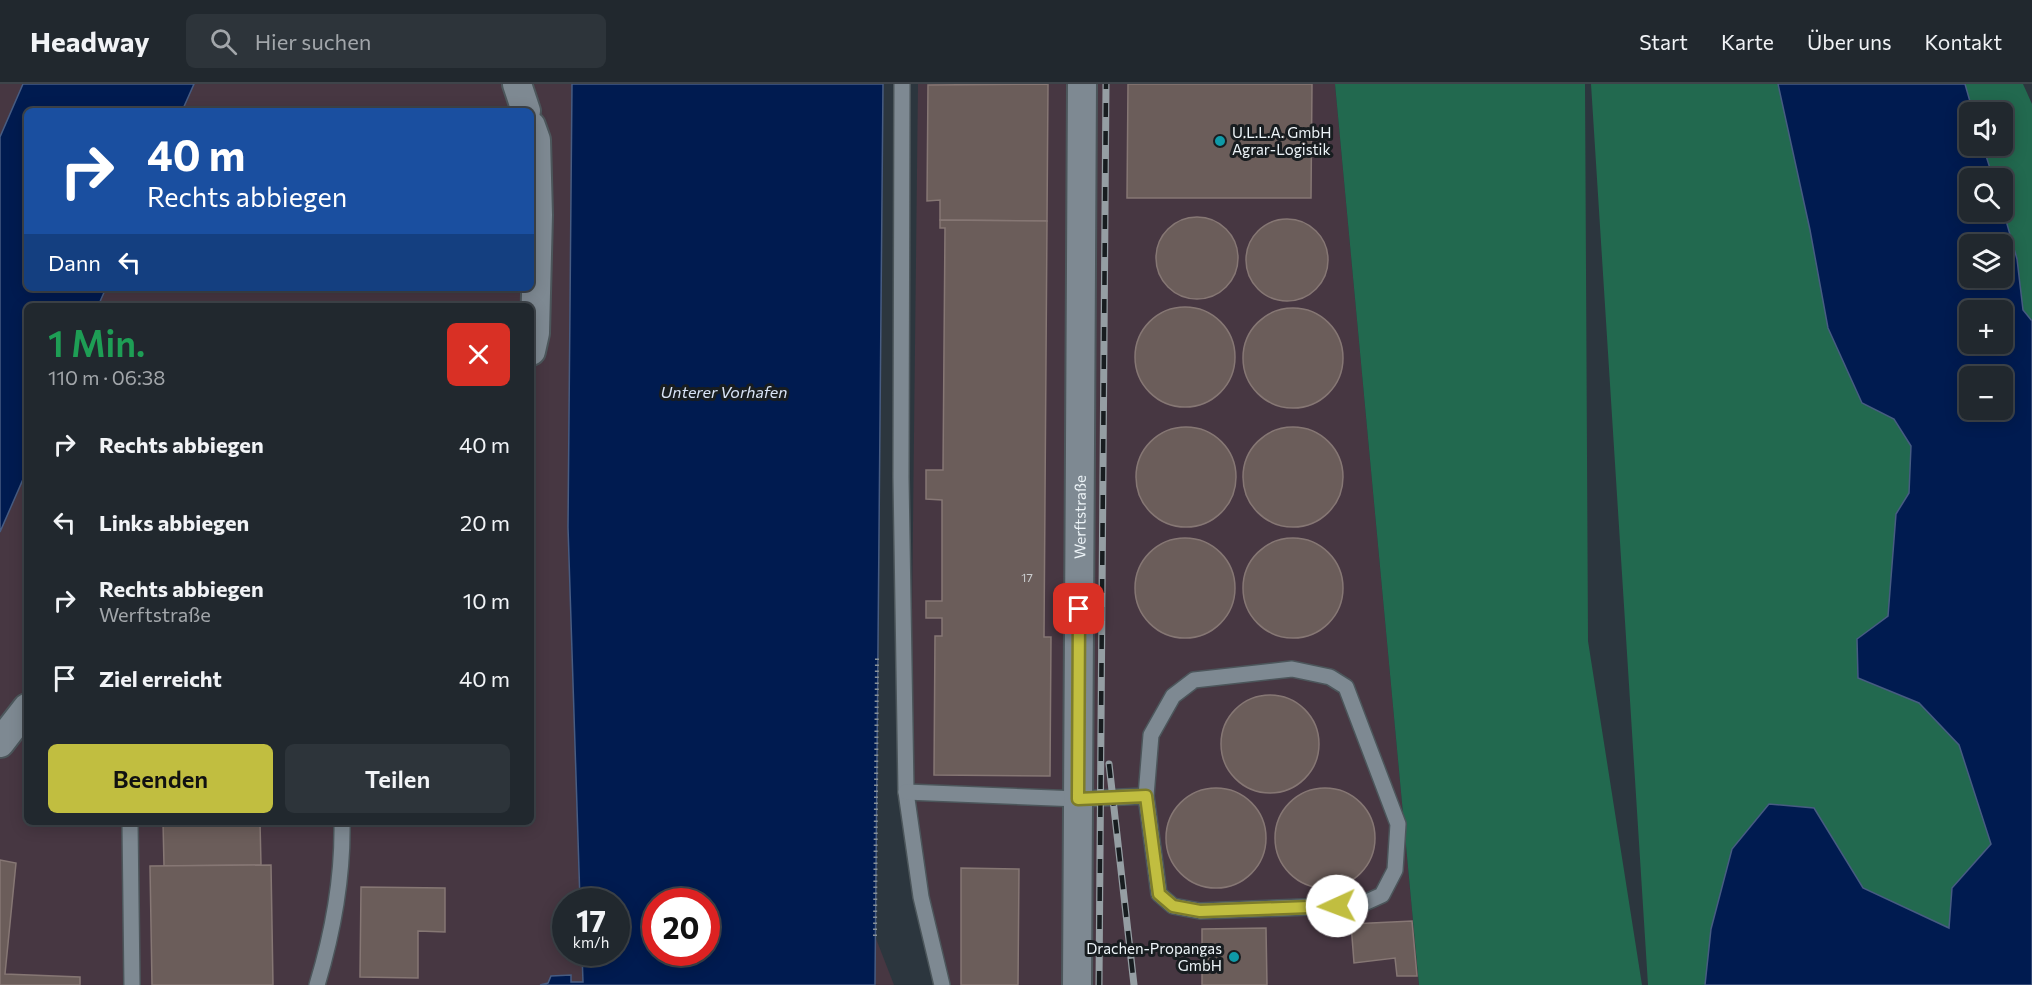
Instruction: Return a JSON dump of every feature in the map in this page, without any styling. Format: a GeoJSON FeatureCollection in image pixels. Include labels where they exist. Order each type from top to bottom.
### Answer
{"type":"FeatureCollection","features":[{"type":"Feature","properties":{"kind":"street"},"geometry":{"type":"LineString","coordinates":[[517,84],[525,108]]}},
{"type":"Feature","properties":{"kind":"street","name":"Werftstraße"},"geometry":{"type":"LineString","coordinates":[[1077,985],[1082,84]]}},
{"type":"Feature","properties":{"kind":"street"},"geometry":{"type":"LineString","coordinates":[[534,134],[538,215],[534,340]]}},
{"type":"Feature","properties":{"kind":"street"},"geometry":{"type":"LineString","coordinates":[[0,743],[24,712]]}},
{"type":"Feature","properties":{"kind":"lane"},"geometry":{"type":"LineString","coordinates":[[902,84],[901,478],[906,792],[921,897],[942,985]]}},
{"type":"Feature","properties":{"kind":"lane"},"geometry":{"type":"LineString","coordinates":[[1292,669],[1330,677],[1346,687],[1398,824],[1395,870],[1382,895],[1360,905],[1200,911],[1173,906],[1159,894],[1146,796],[1151,735],[1173,696],[1194,680],[1292,669]]}},
{"type":"Feature","properties":{"kind":"lane"},"geometry":{"type":"LineString","coordinates":[[906,792],[1078,799],[1146,796]]}},
{"type":"Feature","properties":{"kind":"lane"},"geometry":{"type":"LineString","coordinates":[[130,825],[132,985]]}},
{"type":"Feature","properties":{"kind":"lane"},"geometry":{"type":"LineString","coordinates":[[317,985],[329,944],[342,859],[342,825]]}},
{"type":"Feature","properties":{"kind":"shaded area"},"geometry":{"type":"Polygon","coordinates":[[[0,84],[572,84],[568,527],[580,888],[552,888],[552,966],[582,966],[583,982],[571,982],[571,975],[540,985],[0,985],[0,84]]]}},
{"type":"Feature","properties":{"kind":"shaded area"},"geometry":{"type":"Polygon","coordinates":[[[918,84],[1335,84],[1419,985],[938,985],[909,876],[918,84]]]}},
{"type":"Feature","properties":{"kind":"shaded area"},"geometry":{"type":"Polygon","coordinates":[[[875,936],[894,985],[875,985],[875,936]]]}},
{"type":"Feature","properties":{"kind":"green space"},"geometry":{"type":"Polygon","coordinates":[[[1335,84],[1585,84],[1588,641],[1642,985],[1419,985],[1335,84]]]}},
{"type":"Feature","properties":{"kind":"green space"},"geometry":{"type":"Polygon","coordinates":[[[1591,84],[2023,84],[2032,104],[2032,985],[1648,985],[1591,84]]]}},
{"type":"Feature","properties":{"kind":"water"},"geometry":{"type":"Polygon","coordinates":[[[23,84],[194,84],[183,108],[24,108],[24,291],[105,291],[99,303],[24,303],[24,477],[0,532],[0,137],[23,84]]]}},
{"type":"Feature","properties":{"kind":"water","name":"Unterer Vorhafen"},"geometry":{"type":"Polygon","coordinates":[[[572,84],[883,84],[875,985],[540,985],[548,983],[551,976],[571,975],[571,982],[583,982],[582,966],[630,966],[630,888],[580,888],[568,527],[572,84]]]}},
{"type":"Feature","properties":{"kind":"water"},"geometry":{"type":"Polygon","coordinates":[[[1778,84],[1965,84],[1970,102],[1959,102],[1959,156],[1986,156],[1990,168],[1959,168],[1959,222],[2006,222],[2010,234],[1959,234],[1959,288],[2013,288],[2013,245],[2017,259],[2023,310],[2032,321],[2032,985],[1705,985],[1711,929],[1732,849],[1769,804],[1814,808],[1863,888],[1949,928],[1952,888],[1991,844],[1959,745],[1919,703],[1858,678],[1857,639],[1888,616],[1896,514],[1909,493],[1911,446],[1894,419],[1862,403],[1828,328],[1810,230],[1778,84]]]}},
{"type":"Feature","properties":{"kind":"building"},"geometry":{"type":"Polygon","coordinates":[[[1048,84],[1047,221],[940,220],[940,200],[927,201],[928,85],[1048,84]]]}},
{"type":"Feature","properties":{"kind":"building","name":"U.L.L.A. GmbH Agrar-Logistik"},"geometry":{"type":"Polygon","coordinates":[[[1128,84],[1312,84],[1311,198],[1127,198],[1128,84]]]}},
{"type":"Feature","properties":{"kind":"building"},"geometry":{"type":"Polygon","coordinates":[[[1197,217],[1213,220],[1226,229],[1235,242],[1238,258],[1235,274],[1226,287],[1213,296],[1197,299],[1181,296],[1168,287],[1159,274],[1156,258],[1159,242],[1168,229],[1181,220],[1197,217]]]}},
{"type":"Feature","properties":{"kind":"building"},"geometry":{"type":"Polygon","coordinates":[[[1279,219],[1295,219],[1310,226],[1321,237],[1328,252],[1325,276],[1316,289],[1295,301],[1279,301],[1264,294],[1253,283],[1246,268],[1246,252],[1253,237],[1264,226],[1279,219]]]}},
{"type":"Feature","properties":{"kind":"building"},"geometry":{"type":"Polygon","coordinates":[[[940,220],[1047,221],[1044,637],[1051,637],[1050,776],[934,775],[935,636],[942,636],[942,618],[926,618],[926,601],[942,601],[942,500],[926,499],[926,470],[943,470],[945,228],[940,228],[940,220]]]}},
{"type":"Feature","properties":{"kind":"building"},"geometry":{"type":"Polygon","coordinates":[[[1185,307],[1204,311],[1220,322],[1231,338],[1235,357],[1231,376],[1220,392],[1204,403],[1185,407],[1166,403],[1150,392],[1139,376],[1135,357],[1139,338],[1150,322],[1166,311],[1185,307]]]}},
{"type":"Feature","properties":{"kind":"building"},"geometry":{"type":"Polygon","coordinates":[[[1293,308],[1312,312],[1328,323],[1339,339],[1343,358],[1339,377],[1328,393],[1312,404],[1293,408],[1274,404],[1258,393],[1247,377],[1243,358],[1247,339],[1258,323],[1274,312],[1293,308]]]}},
{"type":"Feature","properties":{"kind":"building"},"geometry":{"type":"Polygon","coordinates":[[[1186,427],[1205,431],[1221,442],[1232,458],[1236,477],[1232,496],[1221,512],[1205,523],[1186,527],[1167,523],[1151,512],[1140,496],[1136,477],[1140,458],[1151,442],[1167,431],[1186,427]]]}},
{"type":"Feature","properties":{"kind":"building"},"geometry":{"type":"Polygon","coordinates":[[[1293,427],[1312,431],[1328,442],[1339,458],[1343,477],[1339,496],[1328,512],[1312,523],[1293,527],[1274,523],[1258,512],[1247,496],[1243,477],[1247,458],[1258,442],[1274,431],[1293,427]]]}},
{"type":"Feature","properties":{"kind":"building"},"geometry":{"type":"Polygon","coordinates":[[[1185,538],[1204,542],[1220,553],[1231,569],[1235,588],[1231,607],[1220,623],[1204,634],[1185,638],[1166,634],[1150,623],[1139,607],[1135,588],[1139,569],[1150,553],[1166,542],[1185,538]]]}},
{"type":"Feature","properties":{"kind":"building"},"geometry":{"type":"Polygon","coordinates":[[[1293,538],[1312,542],[1328,553],[1339,569],[1343,588],[1339,607],[1328,623],[1312,634],[1293,638],[1274,634],[1258,623],[1247,607],[1243,588],[1247,569],[1258,553],[1274,542],[1293,538]]]}},
{"type":"Feature","properties":{"kind":"building"},"geometry":{"type":"Polygon","coordinates":[[[1260,695],[1280,695],[1305,709],[1316,725],[1319,744],[1316,763],[1305,779],[1280,793],[1260,793],[1243,785],[1229,771],[1221,754],[1221,734],[1229,717],[1243,703],[1260,695]]]}},
{"type":"Feature","properties":{"kind":"building"},"geometry":{"type":"Polygon","coordinates":[[[1216,788],[1235,792],[1251,803],[1262,819],[1266,838],[1262,857],[1251,873],[1235,884],[1216,888],[1197,884],[1181,873],[1170,857],[1166,838],[1170,819],[1181,803],[1197,792],[1216,788]]]}},
{"type":"Feature","properties":{"kind":"building"},"geometry":{"type":"Polygon","coordinates":[[[1325,788],[1344,792],[1360,803],[1371,819],[1375,838],[1371,857],[1360,873],[1344,884],[1325,888],[1306,884],[1290,873],[1279,857],[1275,838],[1279,819],[1290,803],[1306,792],[1325,788]]]}},
{"type":"Feature","properties":{"kind":"building"},"geometry":{"type":"Polygon","coordinates":[[[163,825],[260,825],[261,865],[164,866],[163,825]]]}},
{"type":"Feature","properties":{"kind":"building"},"geometry":{"type":"Polygon","coordinates":[[[0,860],[16,863],[5,974],[80,977],[80,985],[0,985],[0,860]]]}},
{"type":"Feature","properties":{"kind":"building"},"geometry":{"type":"Polygon","coordinates":[[[271,865],[273,985],[152,985],[150,866],[271,865]]]}},
{"type":"Feature","properties":{"kind":"building"},"geometry":{"type":"Polygon","coordinates":[[[961,868],[1019,869],[1018,985],[961,985],[961,868]]]}},
{"type":"Feature","properties":{"kind":"building"},"geometry":{"type":"Polygon","coordinates":[[[361,887],[445,888],[445,932],[418,931],[418,978],[360,977],[361,887]]]}},
{"type":"Feature","properties":{"kind":"building"},"geometry":{"type":"Polygon","coordinates":[[[1412,921],[1417,976],[1397,976],[1395,958],[1354,963],[1351,924],[1412,921]]]}},
{"type":"Feature","properties":{"kind":"building","name":"Drachen-Propangas GmbH"},"geometry":{"type":"Polygon","coordinates":[[[1266,928],[1267,985],[1202,985],[1202,929],[1266,928]]]}},
{"type":"Feature","properties":{"kind":"railway"},"geometry":{"type":"LineString","coordinates":[[1099,985],[1106,84]]}},
{"type":"Feature","properties":{"kind":"railway"},"geometry":{"type":"LineString","coordinates":[[1109,764],[1134,985]]}},
{"type":"Feature","properties":{"kind":"place","name":"U.L.L.A. GmbH Agrar-Logistik"},"geometry":{"type":"Point","coordinates":[1220,141]}},
{"type":"Feature","properties":{"kind":"place","name":"Drachen-Propangas GmbH"},"geometry":{"type":"Point","coordinates":[1234,957]}},
{"type":"Feature","properties":{"kind":"route"},"geometry":{"type":"LineString","coordinates":[[1079,609],[1078,799],[1146,796],[1159,894],[1173,906],[1200,911],[1337,906]]}}]}
